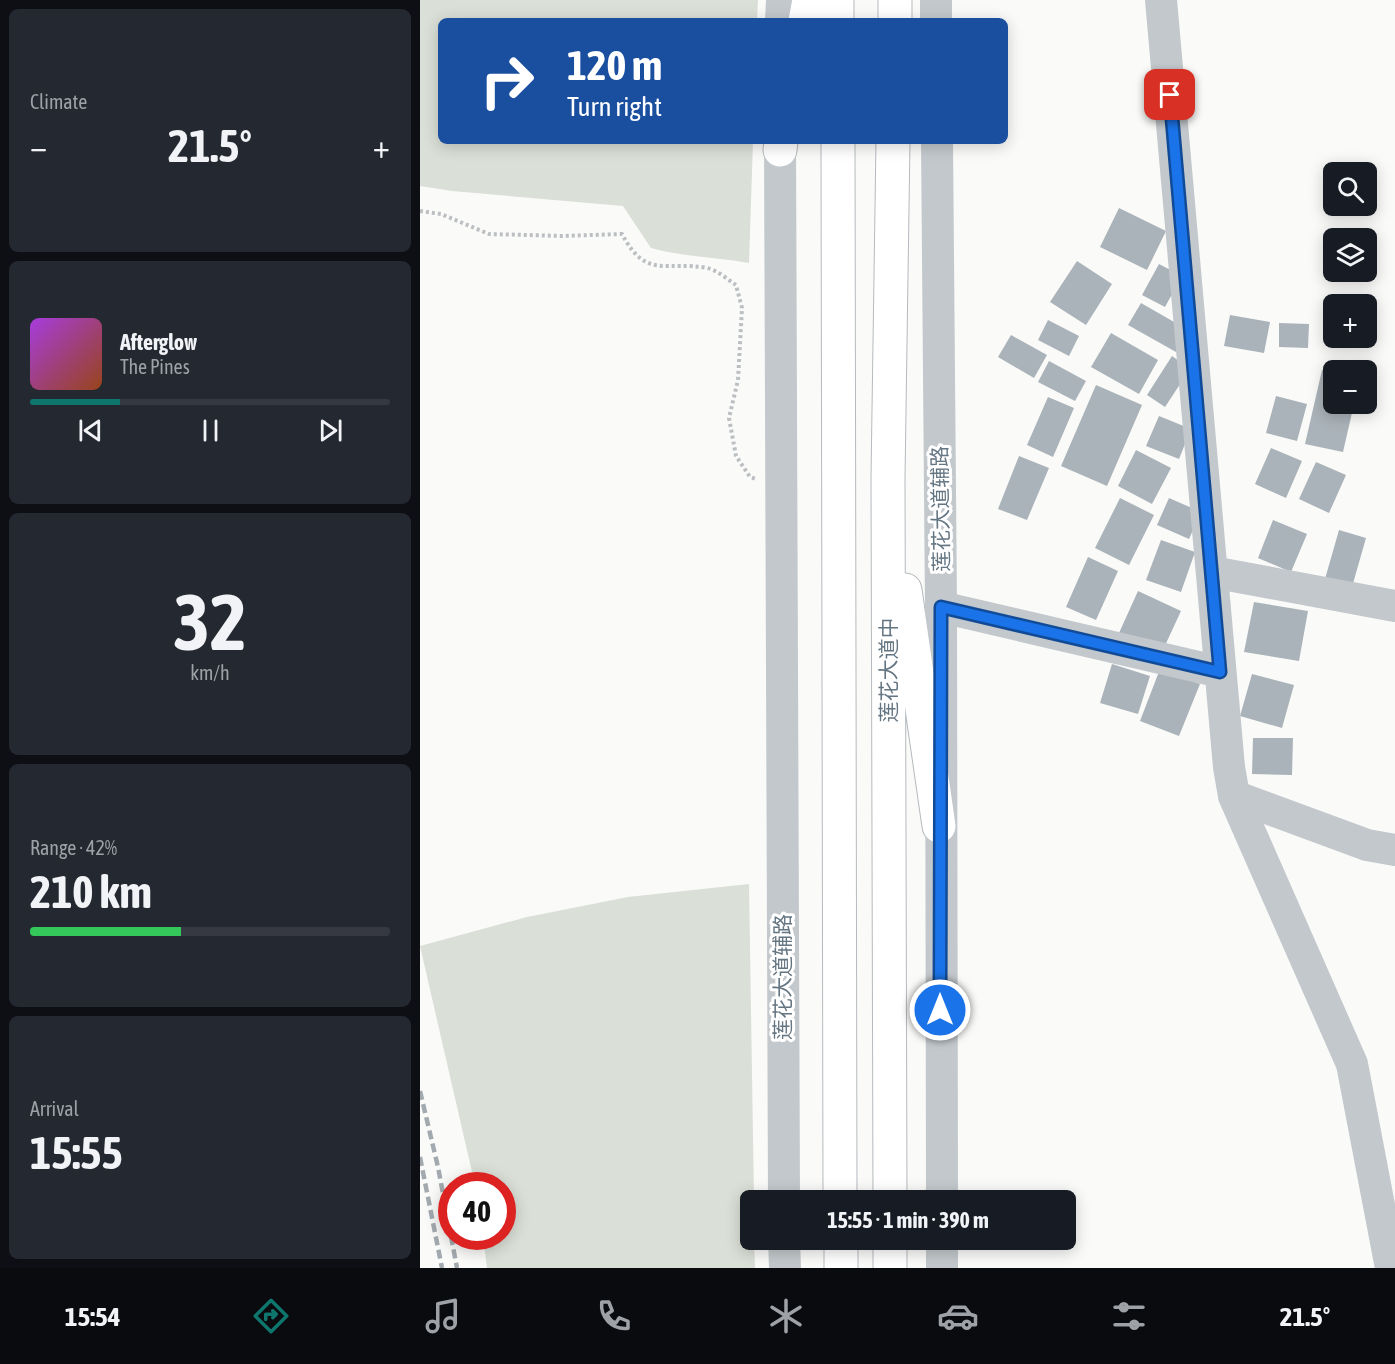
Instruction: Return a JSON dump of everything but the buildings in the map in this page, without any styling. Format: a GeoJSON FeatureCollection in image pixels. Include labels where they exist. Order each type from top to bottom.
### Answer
{"type":"FeatureCollection","features":[{"type":"Feature","properties":{"kind":"main road"},"geometry":{"type":"LineString","coordinates":[[806,18],[809,0]]}},
{"type":"Feature","properties":{"kind":"main road"},"geometry":{"type":"LineString","coordinates":[[837,0],[837,18]]}},
{"type":"Feature","properties":{"kind":"main road"},"geometry":{"type":"LineString","coordinates":[[895,0],[895,18]]}},
{"type":"Feature","properties":{"kind":"main road"},"geometry":{"type":"LineString","coordinates":[[838,144],[840,1190]]}},
{"type":"Feature","properties":{"kind":"main road","name":"莲花大道中"},"geometry":{"type":"LineString","coordinates":[[890,1190],[888,478],[893,144]]}},
{"type":"Feature","properties":{"kind":"main road"},"geometry":{"type":"LineString","coordinates":[[888,478],[939,826]]}},
{"type":"Feature","properties":{"kind":"main road"},"geometry":{"type":"LineString","coordinates":[[841,1250],[841,1268]]}},
{"type":"Feature","properties":{"kind":"main road"},"geometry":{"type":"LineString","coordinates":[[890,1250],[890,1268]]}},
{"type":"Feature","properties":{"kind":"street"},"geometry":{"type":"LineString","coordinates":[[781,18],[782,0]]}},
{"type":"Feature","properties":{"kind":"street"},"geometry":{"type":"LineString","coordinates":[[936,0],[936,18]]}},
{"type":"Feature","properties":{"kind":"street"},"geometry":{"type":"LineString","coordinates":[[1161,0],[1220,672],[1234,796],[1352,1064],[1391,1268]]}},
{"type":"Feature","properties":{"kind":"street","name":"莲花大道辅路"},"geometry":{"type":"LineString","coordinates":[[780,144],[784,1190]]}},
{"type":"Feature","properties":{"kind":"street","name":"莲花大道辅路"},"geometry":{"type":"LineString","coordinates":[[937,144],[941,607],[939,826],[942,1190]]}},
{"type":"Feature","properties":{"kind":"street"},"geometry":{"type":"LineString","coordinates":[[1212,572],[1395,606]]}},
{"type":"Feature","properties":{"kind":"street"},"geometry":{"type":"LineString","coordinates":[[941,607],[1220,672]]}},
{"type":"Feature","properties":{"kind":"street"},"geometry":{"type":"LineString","coordinates":[[1234,796],[1367,845],[1395,850]]}},
{"type":"Feature","properties":{"kind":"street"},"geometry":{"type":"LineString","coordinates":[[784,1250],[784,1268]]}},
{"type":"Feature","properties":{"kind":"street"},"geometry":{"type":"LineString","coordinates":[[942,1250],[942,1268]]}},
{"type":"Feature","properties":{"kind":"path"},"geometry":{"type":"LineString","coordinates":[[420,211],[441,214],[489,234],[562,236],[622,234],[633,254],[652,265],[709,268],[736,285],[742,308],[738,380],[729,418],[736,456],[750,477],[781,485]]}},
{"type":"Feature","properties":{"kind":"shaded area"},"geometry":{"type":"Polygon","coordinates":[[[420,0],[758,0],[757,18],[438,18],[438,144],[753,144],[749,263],[651,248],[623,206],[452,191],[420,186],[420,0]]]}},
{"type":"Feature","properties":{"kind":"shaded area"},"geometry":{"type":"Polygon","coordinates":[[[749,884],[754,1190],[740,1190],[740,1250],[754,1250],[755,1268],[487,1268],[485,1250],[516,1250],[516,1172],[472,1172],[420,946],[527,917],[628,897],[749,884]]]}},
{"type":"Feature","properties":{"kind":"railway"},"geometry":{"type":"LineString","coordinates":[[420,1091],[438,1167],[457,1268]]}},
{"type":"Feature","properties":{"kind":"railway"},"geometry":{"type":"LineString","coordinates":[[420,1157],[442,1268]]}},
{"type":"Feature","properties":{"kind":"route"},"geometry":{"type":"LineString","coordinates":[[940,1010],[941,607],[1220,672],[1170,95]]}}]}
